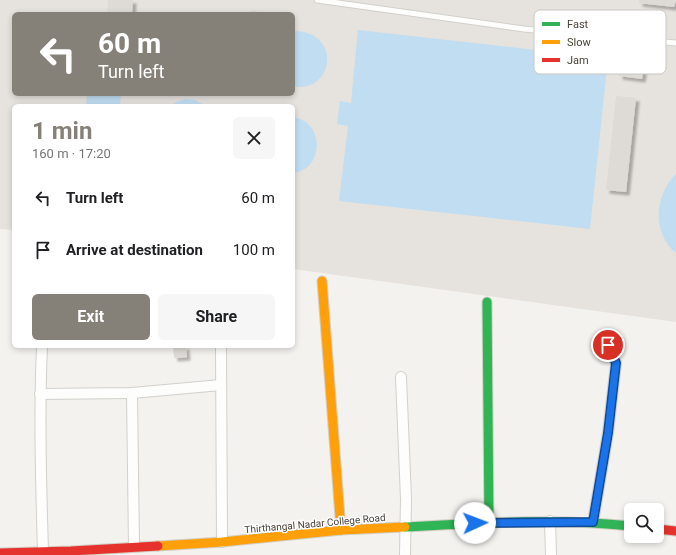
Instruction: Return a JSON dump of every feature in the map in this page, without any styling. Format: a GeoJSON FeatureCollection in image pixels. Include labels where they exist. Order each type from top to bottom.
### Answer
{"type":"FeatureCollection","features":[{"type":"Feature","properties":{"kind":"street"},"geometry":{"type":"LineString","coordinates":[[322,281],[341,530]]}},
{"type":"Feature","properties":{"kind":"street"},"geometry":{"type":"LineString","coordinates":[[487,302],[489,523]]}},
{"type":"Feature","properties":{"kind":"street"},"geometry":{"type":"LineString","coordinates":[[593,522],[608,433],[616,363],[608,345]]}},
{"type":"Feature","properties":{"kind":"street"},"geometry":{"type":"LineString","coordinates":[[42,348],[40,461],[43,552]]}},
{"type":"Feature","properties":{"kind":"street"},"geometry":{"type":"LineString","coordinates":[[221,348],[222,542]]}},
{"type":"Feature","properties":{"kind":"street"},"geometry":{"type":"LineString","coordinates":[[401,376],[406,526],[405,555]]}},
{"type":"Feature","properties":{"kind":"street"},"geometry":{"type":"LineString","coordinates":[[40,394],[132,393],[221,386]]}},
{"type":"Feature","properties":{"kind":"street"},"geometry":{"type":"LineString","coordinates":[[132,393],[134,547]]}},
{"type":"Feature","properties":{"kind":"street"},"geometry":{"type":"LineString","coordinates":[[550,522],[551,555]]}},
{"type":"Feature","properties":{"kind":"street","name":"Thirthangal Nadar College Road"},"geometry":{"type":"LineString","coordinates":[[0,552],[10,554],[43,552],[71,553],[134,547],[222,542],[341,530],[406,526],[550,522],[593,522],[624,525]]}},
{"type":"Feature","properties":{"kind":"street"},"geometry":{"type":"LineString","coordinates":[[664,530],[676,531]]}},
{"type":"Feature","properties":{"kind":"lane"},"geometry":{"type":"LineString","coordinates":[[318,0],[534,30]]}},
{"type":"Feature","properties":{"kind":"lane"},"geometry":{"type":"LineString","coordinates":[[666,42],[676,43]]}},
{"type":"Feature","properties":{"kind":"shaded area"},"geometry":{"type":"Polygon","coordinates":[[[0,0],[676,0],[676,322],[295,269],[295,104],[12,104],[12,230],[0,229],[0,0]]]}},
{"type":"Feature","properties":{"kind":"water"},"geometry":{"type":"Polygon","coordinates":[[[358,30],[534,50],[534,74],[606,74],[590,229],[339,201],[348,126],[337,124],[340,101],[351,103],[358,30]]]}},
{"type":"Feature","properties":{"kind":"water"},"geometry":{"type":"Polygon","coordinates":[[[295,31],[311,35],[321,42],[326,52],[327,63],[323,73],[316,82],[306,86],[295,86],[295,31]]]}},
{"type":"Feature","properties":{"kind":"water"},"geometry":{"type":"Polygon","coordinates":[[[87,96],[121,96],[120,104],[86,104],[87,96]]]}},
{"type":"Feature","properties":{"kind":"water"},"geometry":{"type":"Polygon","coordinates":[[[185,99],[195,100],[202,104],[174,104],[185,99]]]}},
{"type":"Feature","properties":{"kind":"water"},"geometry":{"type":"Polygon","coordinates":[[[295,118],[303,120],[311,127],[315,135],[317,145],[315,155],[311,163],[303,170],[295,172],[295,118]]]}},
{"type":"Feature","properties":{"kind":"water"},"geometry":{"type":"Polygon","coordinates":[[[676,174],[676,253],[662,235],[659,224],[659,214],[660,203],[664,192],[676,174]]]}},
{"type":"Feature","properties":{"kind":"building"},"geometry":{"type":"Polygon","coordinates":[[[108,0],[133,0],[132,12],[107,12],[108,0]]]}},
{"type":"Feature","properties":{"kind":"building"},"geometry":{"type":"Polygon","coordinates":[[[639,0],[675,0],[674,7],[639,3],[639,0]]]}},
{"type":"Feature","properties":{"kind":"building"},"geometry":{"type":"Polygon","coordinates":[[[619,74],[643,74],[642,79],[619,76],[619,74]]]}},
{"type":"Feature","properties":{"kind":"building"},"geometry":{"type":"Polygon","coordinates":[[[616,96],[636,98],[626,192],[606,190],[616,96]]]}},
{"type":"Feature","properties":{"kind":"building"},"geometry":{"type":"Polygon","coordinates":[[[173,348],[186,348],[187,357],[174,358],[173,348]]]}},
{"type":"Feature","properties":{"kind":"traffic: fast"},"geometry":{"type":"LineString","coordinates":[[487,302],[489,523]]}},
{"type":"Feature","properties":{"kind":"traffic: fast"},"geometry":{"type":"LineString","coordinates":[[405,527],[546,522],[575,522],[624,526]]}},
{"type":"Feature","properties":{"kind":"traffic: slow"},"geometry":{"type":"LineString","coordinates":[[322,281],[341,530]]}},
{"type":"Feature","properties":{"kind":"traffic: slow"},"geometry":{"type":"LineString","coordinates":[[158,546],[222,542],[341,530],[405,527]]}},
{"type":"Feature","properties":{"kind":"traffic: jam"},"geometry":{"type":"LineString","coordinates":[[664,530],[676,531]]}},
{"type":"Feature","properties":{"kind":"traffic: jam"},"geometry":{"type":"LineString","coordinates":[[0,553],[158,546]]}},
{"type":"Feature","properties":{"kind":"route"},"geometry":{"type":"LineString","coordinates":[[475,523],[593,522],[608,433],[616,363],[608,345]]}}]}
